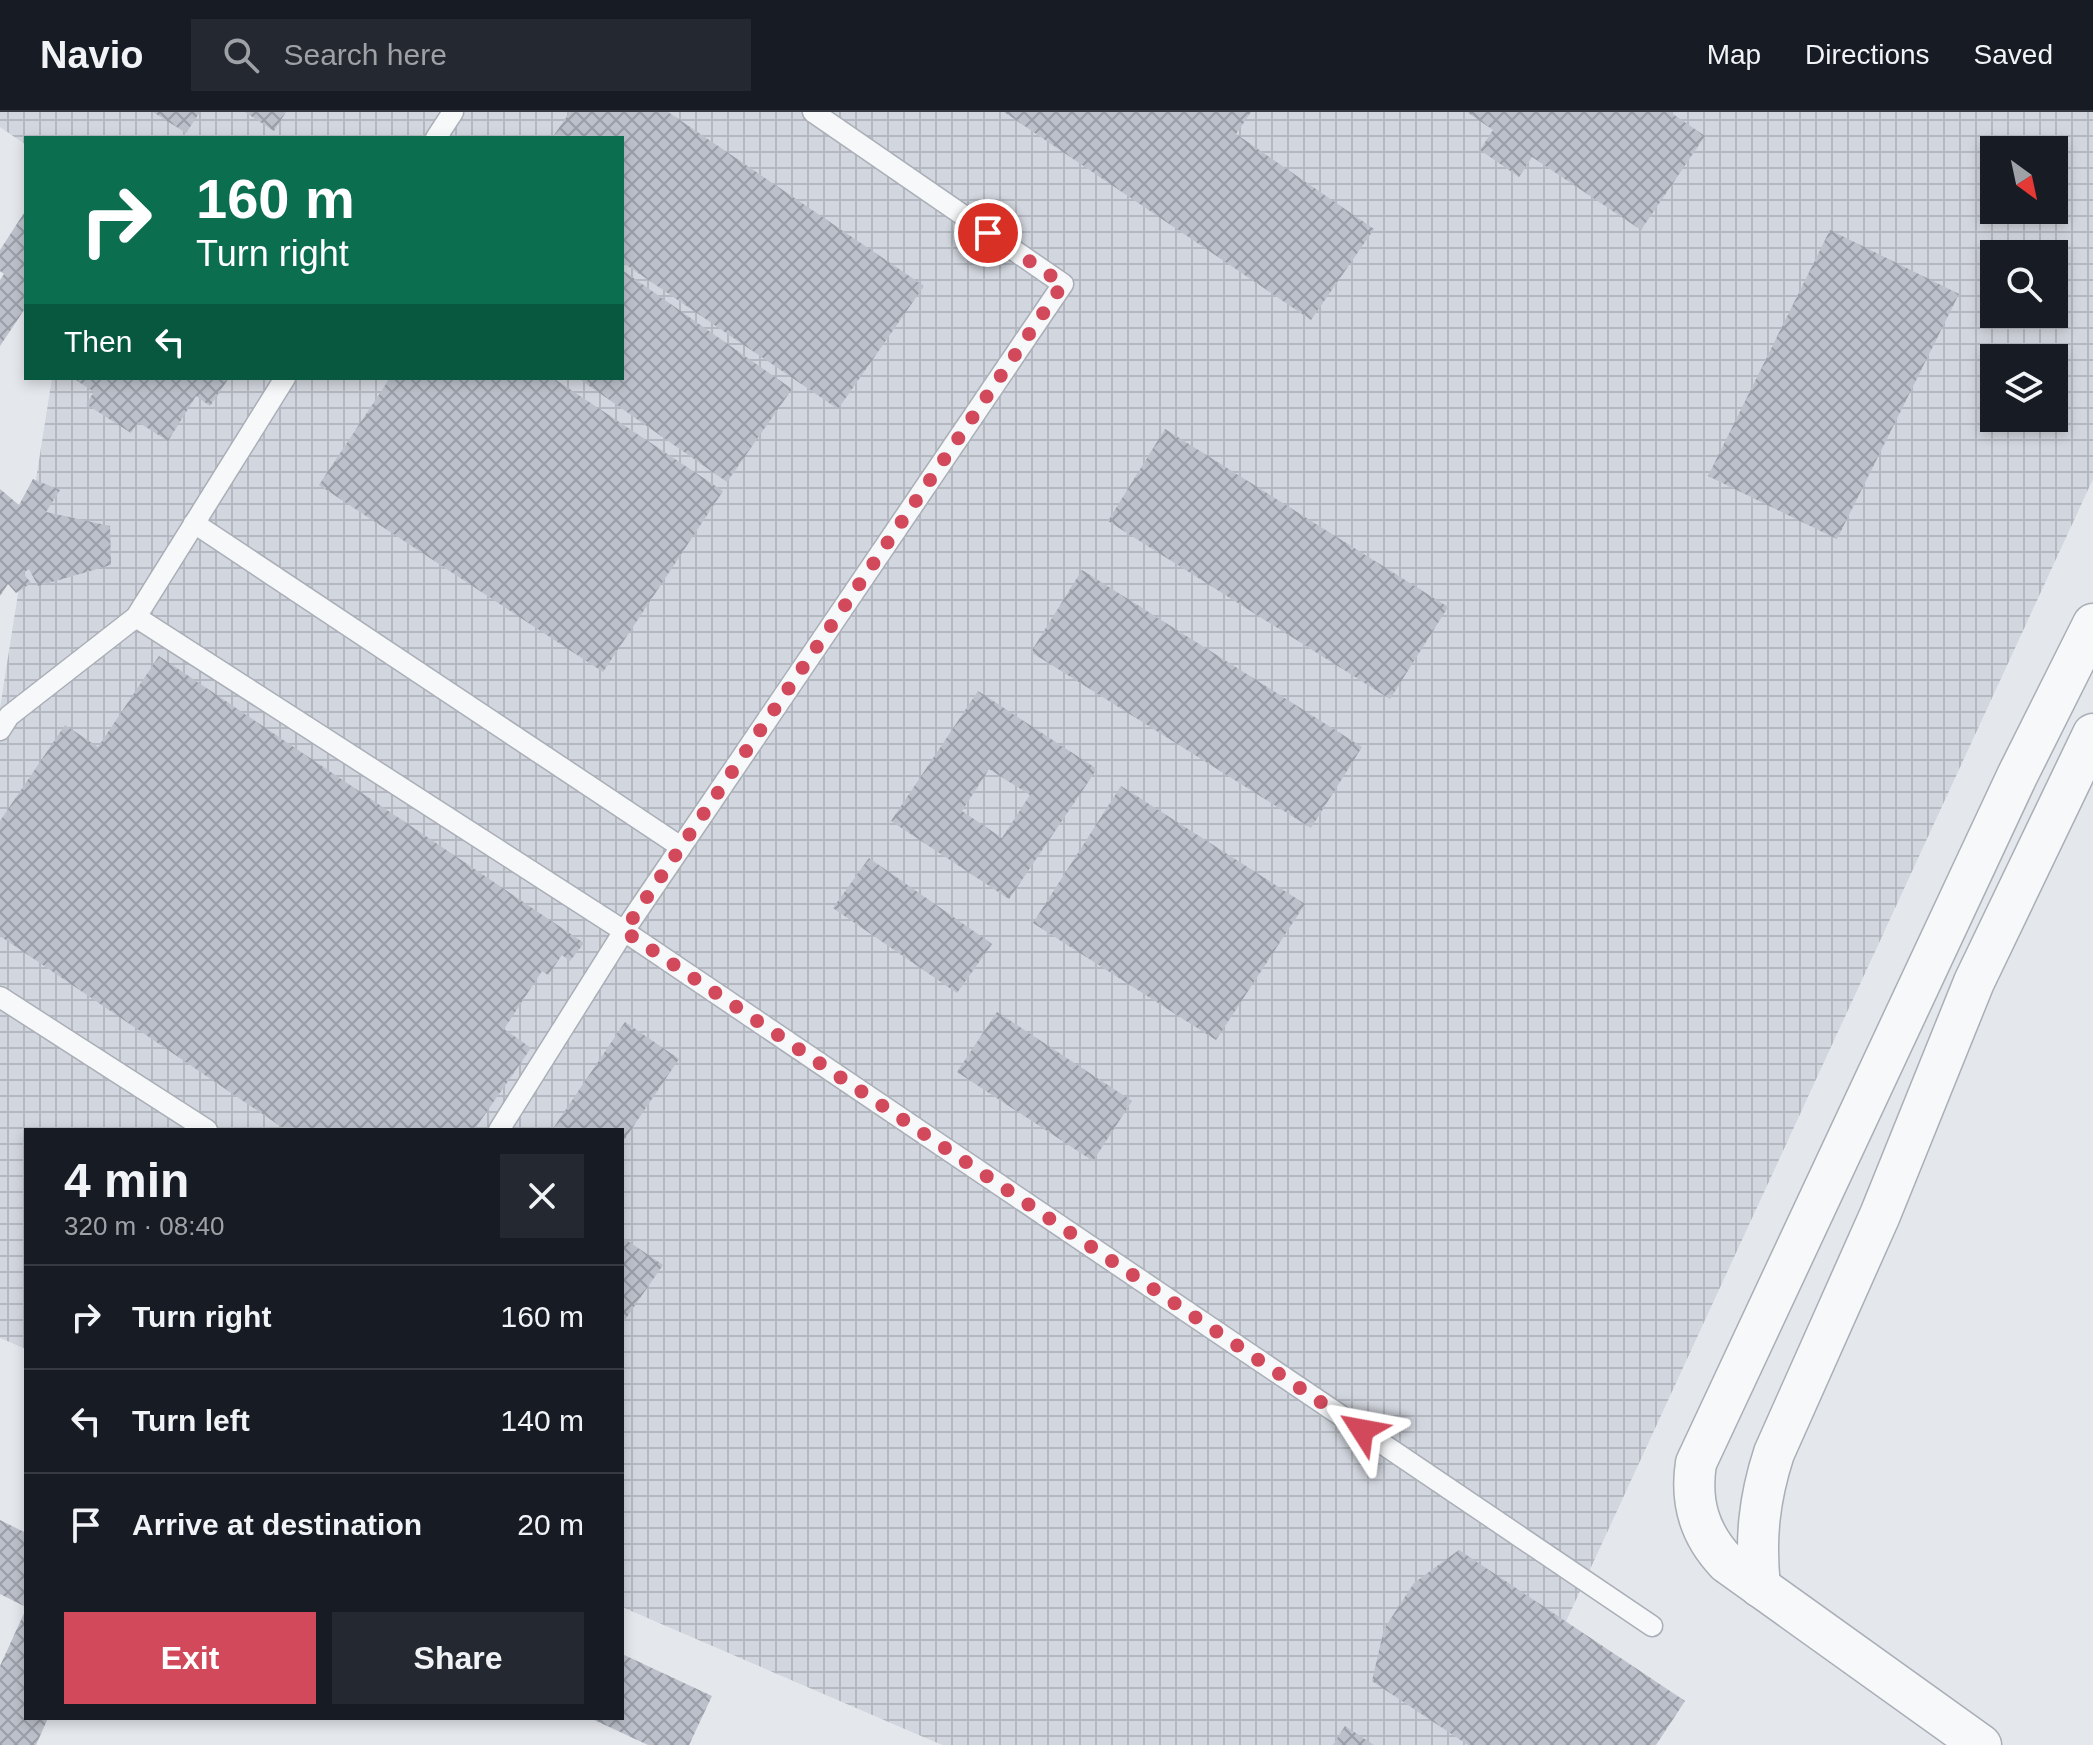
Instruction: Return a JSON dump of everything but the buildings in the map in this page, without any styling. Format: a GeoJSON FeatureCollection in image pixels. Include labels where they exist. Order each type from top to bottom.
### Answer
{"type":"FeatureCollection","features":[{"type":"Feature","properties":{"kind":"street"},"geometry":{"type":"LineString","coordinates":[[1981,1745],[1727,1563],[1705,1534],[1697,1517],[1694,1499],[1696,1463],[2017,776],[2093,624]]}},
{"type":"Feature","properties":{"kind":"street"},"geometry":{"type":"LineString","coordinates":[[1760,1587],[1756,1553],[1757,1519],[1763,1486],[1774,1453],[1880,1215],[1974,982],[2093,734]]}},
{"type":"Feature","properties":{"kind":"lane"},"geometry":{"type":"LineString","coordinates":[[437,136],[453,112]]}},
{"type":"Feature","properties":{"kind":"lane"},"geometry":{"type":"LineString","coordinates":[[500,1128],[624,931],[1063,284],[813,112]]}},
{"type":"Feature","properties":{"kind":"lane"},"geometry":{"type":"LineString","coordinates":[[0,730],[9,716],[136,617],[284,380]]}},
{"type":"Feature","properties":{"kind":"lane"},"geometry":{"type":"LineString","coordinates":[[194,523],[681,847]]}},
{"type":"Feature","properties":{"kind":"lane"},"geometry":{"type":"LineString","coordinates":[[136,617],[624,931],[1652,1626]]}},
{"type":"Feature","properties":{"kind":"lane"},"geometry":{"type":"LineString","coordinates":[[0,997],[204,1128]]}},
{"type":"Feature","properties":{"kind":"shaded area"},"geometry":{"type":"Polygon","coordinates":[[[0,112],[2093,112],[2093,479],[1509,1745],[942,1745],[624,1608],[624,1128],[24,1128],[24,1348],[0,1338],[0,708],[52,380],[624,380],[624,136],[24,136],[24,144],[0,127],[0,112]]]}},
{"type":"Feature","properties":{"kind":"route"},"geometry":{"type":"LineString","coordinates":[[988,233],[1063,284],[624,931],[1362,1430]]}}]}
